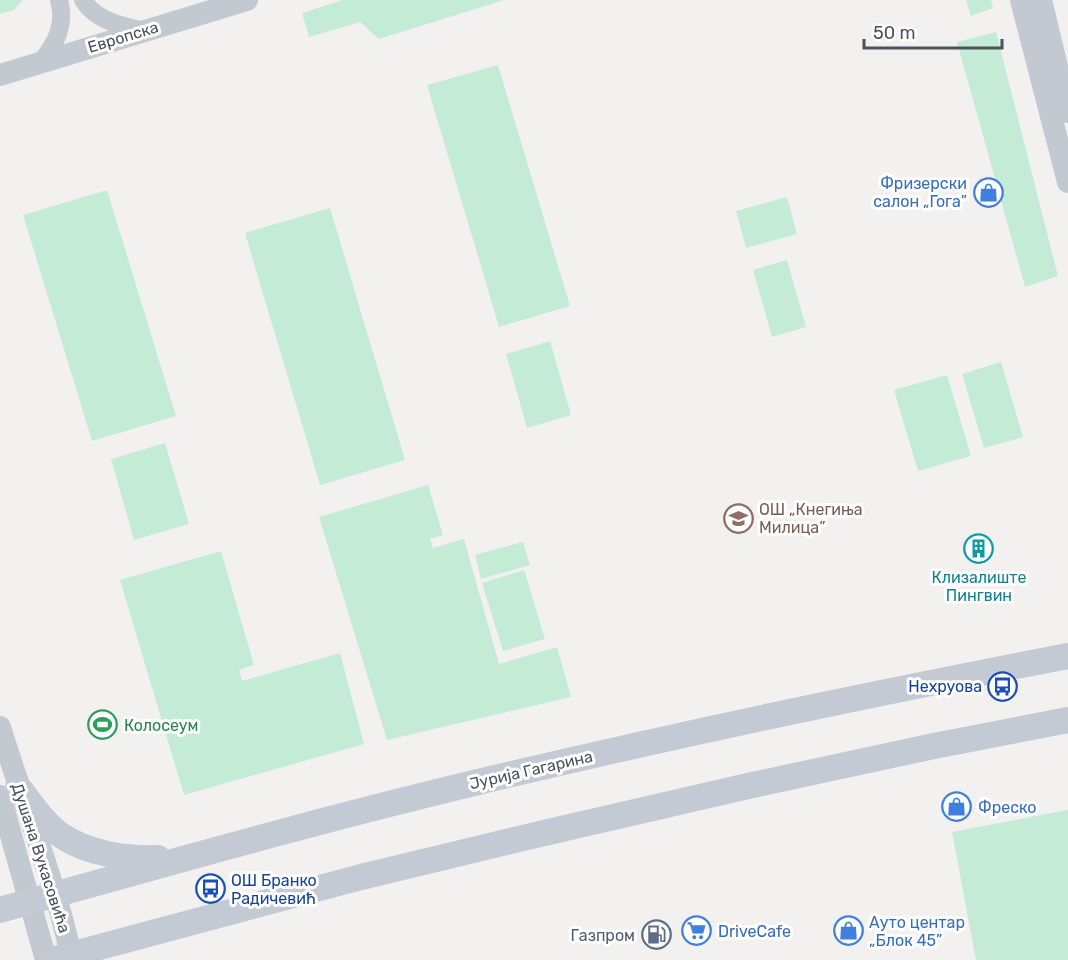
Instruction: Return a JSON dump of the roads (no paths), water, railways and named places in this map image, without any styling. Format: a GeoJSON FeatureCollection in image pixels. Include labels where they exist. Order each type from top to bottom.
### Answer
{"type":"FeatureCollection","features":[{"type":"Feature","properties":{"kind":"main road"},"geometry":{"type":"LineString","coordinates":[[1029,664],[1068,642]]}},
{"type":"Feature","properties":{"kind":"main road","name":"Јурија Гагарина"},"geometry":{"type":"LineString","coordinates":[[0,909],[191,856],[473,783],[630,747],[1068,656]]}},
{"type":"Feature","properties":{"kind":"main road"},"geometry":{"type":"LineString","coordinates":[[61,957],[361,877],[544,833],[934,746],[1060,723]]}},
{"type":"Feature","properties":{"kind":"main road"},"geometry":{"type":"LineString","coordinates":[[9,791],[61,836],[78,844],[122,856],[151,858],[191,856]]}},
{"type":"Feature","properties":{"kind":"street"},"geometry":{"type":"LineString","coordinates":[[41,62],[59,34],[62,15],[59,0]]}},
{"type":"Feature","properties":{"kind":"street"},"geometry":{"type":"LineString","coordinates":[[83,0],[92,11],[106,20],[144,31]]}},
{"type":"Feature","properties":{"kind":"street","name":"Европска"},"geometry":{"type":"LineString","coordinates":[[0,75],[247,0]]}},
{"type":"Feature","properties":{"kind":"street"},"geometry":{"type":"LineString","coordinates":[[1021,0],[1068,182]]}},
{"type":"Feature","properties":{"kind":"street"},"geometry":{"type":"LineString","coordinates":[[1041,0],[1068,112]]}},
{"type":"Feature","properties":{"kind":"street","name":"Душана Вукасовића"},"geometry":{"type":"LineString","coordinates":[[0,727],[9,791],[30,901],[46,960]]}},
{"type":"Feature","properties":{"kind":"street","name":"Душана Вукасовића"},"geometry":{"type":"LineString","coordinates":[[9,791],[56,894],[61,957]]}},
{"type":"Feature","properties":{"kind":"place","name":"Фризерски салон „Гога”"},"geometry":{"type":"Point","coordinates":[988,192]}},
{"type":"Feature","properties":{"kind":"place","name":"ОШ „Кнегиња Милица”"},"geometry":{"type":"Point","coordinates":[738,518]}},
{"type":"Feature","properties":{"kind":"place","name":"Клизалиште Пингвин"},"geometry":{"type":"Point","coordinates":[979,549]}},
{"type":"Feature","properties":{"kind":"place","name":"Нехруова"},"geometry":{"type":"Point","coordinates":[1003,686]}},
{"type":"Feature","properties":{"kind":"place","name":"Колосеум"},"geometry":{"type":"Point","coordinates":[103,725]}},
{"type":"Feature","properties":{"kind":"place","name":"Фреско"},"geometry":{"type":"Point","coordinates":[957,807]}},
{"type":"Feature","properties":{"kind":"place","name":"ОШ Бранко Радичевић"},"geometry":{"type":"Point","coordinates":[210,889]}},
{"type":"Feature","properties":{"kind":"place","name":"DriveCafe"},"geometry":{"type":"Point","coordinates":[697,931]}},
{"type":"Feature","properties":{"kind":"place","name":"Ауто центар „Блок 45”"},"geometry":{"type":"Point","coordinates":[848,931]}},
{"type":"Feature","properties":{"kind":"place","name":"Газпром"},"geometry":{"type":"Point","coordinates":[656,935]}}]}
